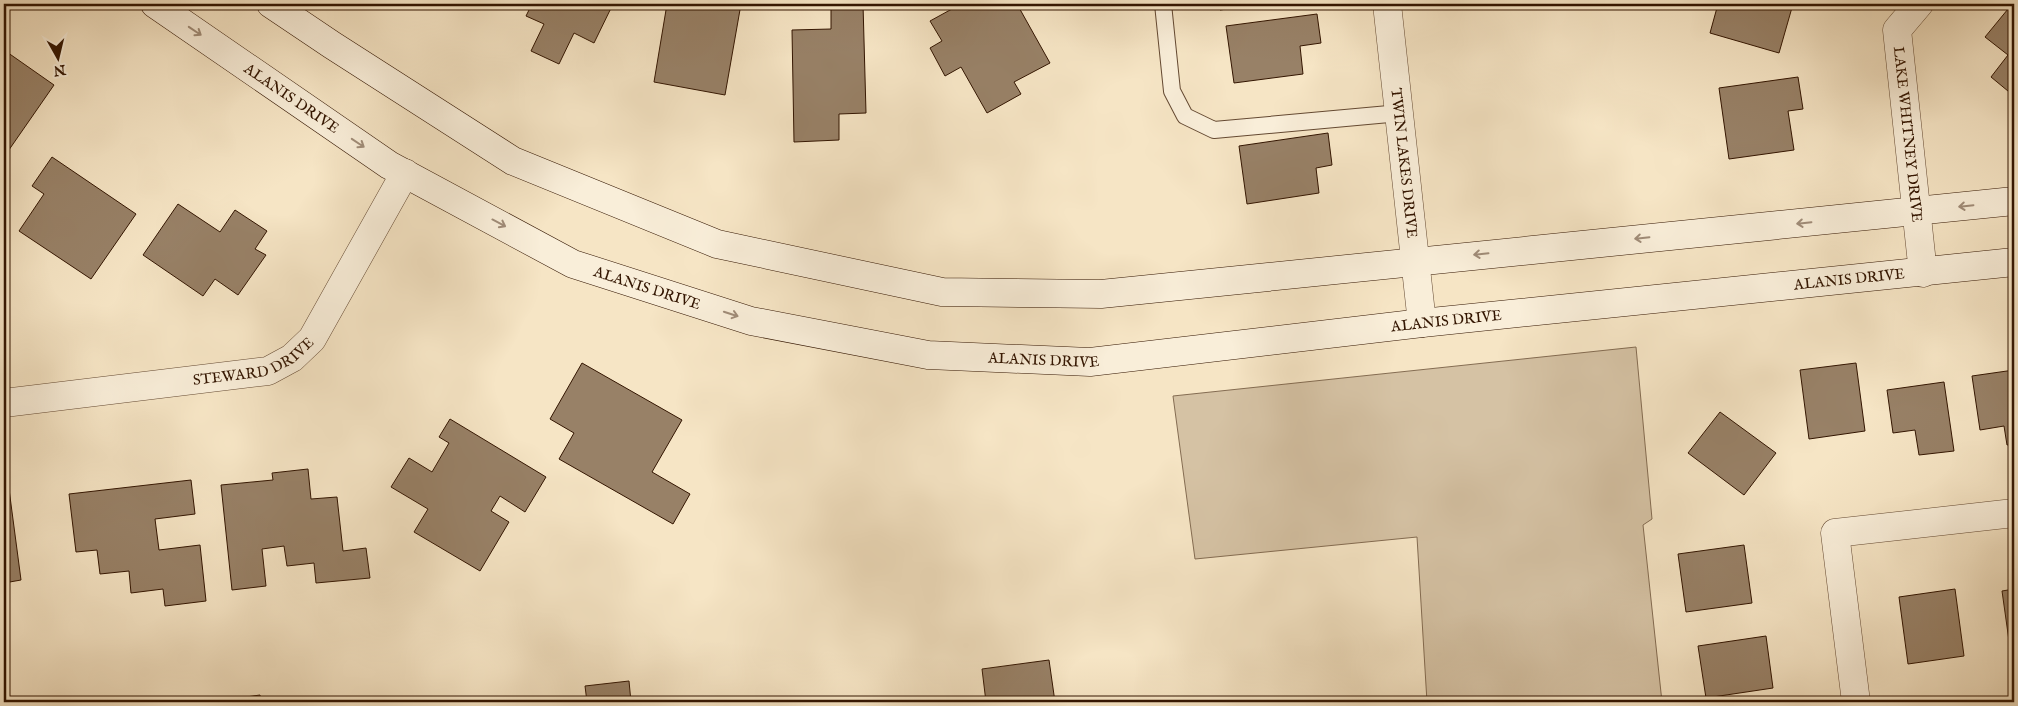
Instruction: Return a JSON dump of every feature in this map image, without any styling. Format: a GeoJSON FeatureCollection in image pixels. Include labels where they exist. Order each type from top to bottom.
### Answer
{"type":"FeatureCollection","features":[{"type":"Feature","properties":{"kind":"main road","name":"ALANIS DRIVE"},"geometry":{"type":"LineString","coordinates":[[154,4],[389,165],[573,264],[751,321],[928,355],[1090,362],[1422,323],[1923,273],[2014,262]]}},
{"type":"Feature","properties":{"kind":"main road"},"geometry":{"type":"LineString","coordinates":[[272,4],[513,161],[717,244],[942,292],[1101,294],[1415,260],[2014,201]]}},
{"type":"Feature","properties":{"kind":"main road","name":"TWIN LAKES DRIVE"},"geometry":{"type":"LineString","coordinates":[[1388,4],[1422,323]]}},
{"type":"Feature","properties":{"kind":"main road","name":"LAKE WHITNEY DRIVE"},"geometry":{"type":"LineString","coordinates":[[1918,4],[1897,30],[1923,273]]}},
{"type":"Feature","properties":{"kind":"main road","name":"STEWARD DRIVE"},"geometry":{"type":"LineString","coordinates":[[4,403],[268,371],[292,358],[312,339],[405,173]]}},
{"type":"Feature","properties":{"kind":"main road"},"geometry":{"type":"LineString","coordinates":[[1856,702],[1835,533],[2014,513]]}},
{"type":"Feature","properties":{"kind":"lane"},"geometry":{"type":"LineString","coordinates":[[1163,4],[1172,91],[1184,116],[1214,130],[1400,113]]}},
{"type":"Feature","properties":{"kind":"shaded area"},"geometry":{"type":"Polygon","coordinates":[[[1636,347],[1652,519],[1643,525],[1662,702],[1427,702],[1417,537],[1195,559],[1173,396],[1636,347]]]}},
{"type":"Feature","properties":{"kind":"building"},"geometry":{"type":"Polygon","coordinates":[[[532,4],[613,4],[594,43],[574,33],[559,64],[531,51],[544,24],[526,16],[532,4]]]}},
{"type":"Feature","properties":{"kind":"building"},"geometry":{"type":"Polygon","coordinates":[[[667,4],[741,4],[725,95],[654,82],[667,4]]]}},
{"type":"Feature","properties":{"kind":"building"},"geometry":{"type":"Polygon","coordinates":[[[831,4],[863,4],[866,113],[839,114],[839,140],[794,142],[792,30],[831,29],[831,4]]]}},
{"type":"Feature","properties":{"kind":"building"},"geometry":{"type":"Polygon","coordinates":[[[961,4],[1017,4],[1050,63],[1014,82],[1021,94],[987,113],[961,67],[945,76],[930,48],[942,41],[930,21],[961,4]]]}},
{"type":"Feature","properties":{"kind":"building"},"geometry":{"type":"Polygon","coordinates":[[[1219,4],[1264,4],[1220,10],[1219,4]]]}},
{"type":"Feature","properties":{"kind":"building"},"geometry":{"type":"Polygon","coordinates":[[[1718,4],[1793,4],[1779,53],[1710,33],[1718,4]]]}},
{"type":"Feature","properties":{"kind":"building"},"geometry":{"type":"Polygon","coordinates":[[[2008,9],[2014,14],[2014,96],[1991,77],[2008,55],[1985,37],[2008,9]]]}},
{"type":"Feature","properties":{"kind":"building"},"geometry":{"type":"Polygon","coordinates":[[[1317,14],[1321,43],[1300,46],[1303,74],[1234,83],[1226,26],[1317,14]]]}},
{"type":"Feature","properties":{"kind":"building"},"geometry":{"type":"Polygon","coordinates":[[[4,50],[54,85],[4,157],[4,50]]]}},
{"type":"Feature","properties":{"kind":"building"},"geometry":{"type":"Polygon","coordinates":[[[1798,77],[1803,109],[1788,111],[1794,150],[1729,159],[1719,88],[1798,77]]]}},
{"type":"Feature","properties":{"kind":"building"},"geometry":{"type":"Polygon","coordinates":[[[1328,133],[1332,165],[1316,168],[1319,193],[1247,204],[1239,146],[1328,133]]]}},
{"type":"Feature","properties":{"kind":"building"},"geometry":{"type":"Polygon","coordinates":[[[52,157],[136,214],[91,279],[19,231],[44,194],[32,186],[52,157]]]}},
{"type":"Feature","properties":{"kind":"building"},"geometry":{"type":"Polygon","coordinates":[[[178,204],[220,232],[235,210],[267,231],[255,249],[266,255],[238,295],[215,279],[203,296],[143,255],[178,204]]]}},
{"type":"Feature","properties":{"kind":"building"},"geometry":{"type":"Polygon","coordinates":[[[582,363],[682,420],[652,472],[690,494],[673,524],[559,459],[574,433],[550,419],[582,363]]]}},
{"type":"Feature","properties":{"kind":"building"},"geometry":{"type":"Polygon","coordinates":[[[1856,363],[1865,431],[1809,439],[1800,370],[1856,363]]]}},
{"type":"Feature","properties":{"kind":"building"},"geometry":{"type":"Polygon","coordinates":[[[2014,370],[2014,444],[2007,445],[2004,426],[1980,430],[1972,376],[2014,370]]]}},
{"type":"Feature","properties":{"kind":"building"},"geometry":{"type":"Polygon","coordinates":[[[1944,382],[1954,451],[1919,455],[1915,430],[1893,433],[1887,390],[1944,382]]]}},
{"type":"Feature","properties":{"kind":"building"},"geometry":{"type":"Polygon","coordinates":[[[1720,412],[1776,453],[1744,495],[1688,453],[1720,412]]]}},
{"type":"Feature","properties":{"kind":"building"},"geometry":{"type":"Polygon","coordinates":[[[450,419],[546,477],[525,512],[500,496],[491,511],[509,522],[480,571],[414,532],[428,509],[391,487],[409,458],[432,472],[449,443],[439,437],[450,419]]]}},
{"type":"Feature","properties":{"kind":"building"},"geometry":{"type":"Polygon","coordinates":[[[308,469],[311,499],[337,497],[343,551],[366,548],[370,578],[316,583],[314,563],[287,566],[284,546],[262,549],[266,586],[232,590],[221,485],[273,480],[272,473],[308,469]]]}},
{"type":"Feature","properties":{"kind":"building"},"geometry":{"type":"Polygon","coordinates":[[[191,480],[195,514],[155,519],[159,550],[200,545],[206,601],[165,606],[163,589],[131,593],[129,571],[100,574],[97,550],[76,552],[69,494],[191,480]]]}},
{"type":"Feature","properties":{"kind":"building"},"geometry":{"type":"Polygon","coordinates":[[[9,489],[21,580],[4,583],[4,490],[9,489]]]}},
{"type":"Feature","properties":{"kind":"building"},"geometry":{"type":"Polygon","coordinates":[[[1744,545],[1752,603],[1686,612],[1678,554],[1744,545]]]}},
{"type":"Feature","properties":{"kind":"building"},"geometry":{"type":"Polygon","coordinates":[[[1955,589],[1964,656],[1908,664],[1899,597],[1955,589]]]}},
{"type":"Feature","properties":{"kind":"building"},"geometry":{"type":"Polygon","coordinates":[[[2014,589],[2014,655],[2011,655],[2002,591],[2014,589]]]}},
{"type":"Feature","properties":{"kind":"building"},"geometry":{"type":"Polygon","coordinates":[[[1766,636],[1773,688],[1706,698],[1698,646],[1766,636]]]}},
{"type":"Feature","properties":{"kind":"building"},"geometry":{"type":"Polygon","coordinates":[[[1049,660],[1055,702],[986,702],[982,669],[1049,660]]]}},
{"type":"Feature","properties":{"kind":"building"},"geometry":{"type":"Polygon","coordinates":[[[629,681],[631,702],[587,702],[585,686],[629,681]]]}},
{"type":"Feature","properties":{"kind":"building"},"geometry":{"type":"Polygon","coordinates":[[[260,695],[261,702],[218,702],[218,701],[260,695]]]}}]}
